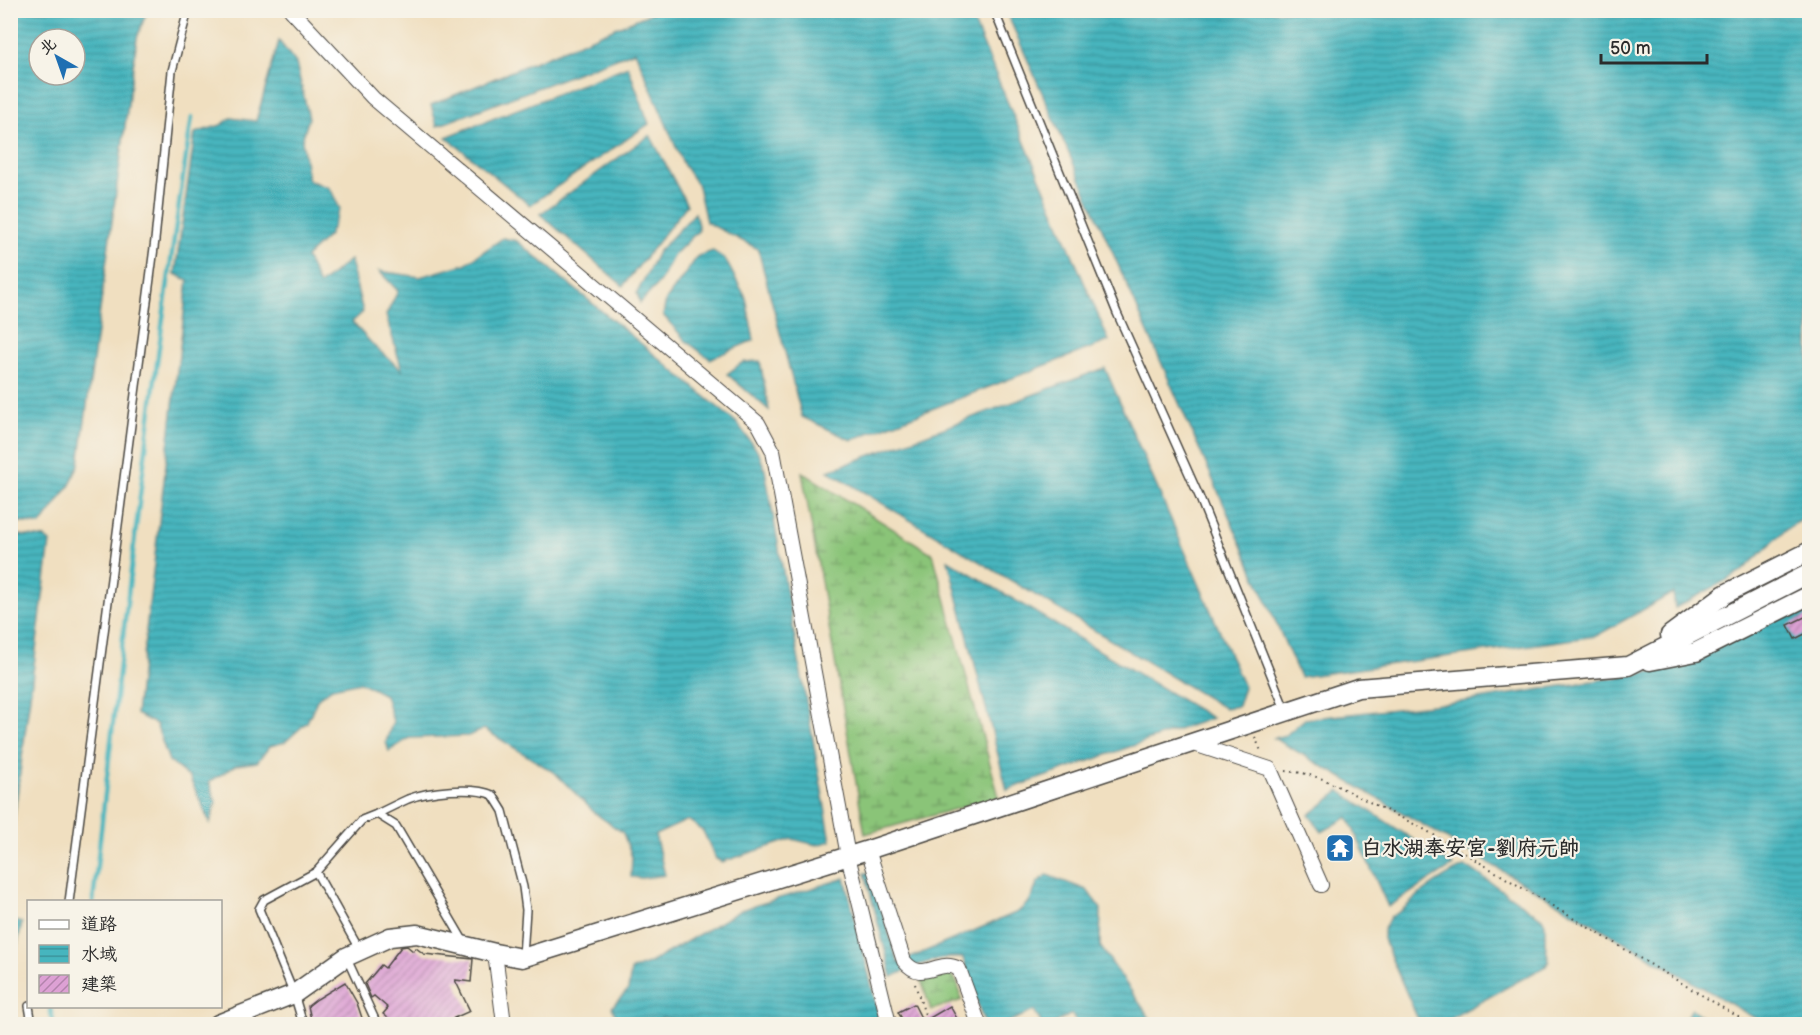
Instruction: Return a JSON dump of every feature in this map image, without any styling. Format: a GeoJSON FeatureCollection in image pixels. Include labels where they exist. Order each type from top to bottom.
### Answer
{"type":"FeatureCollection","features":[{"type":"Feature","properties":{"kind":"street"},"geometry":{"type":"LineString","coordinates":[[291,10],[373,98],[758,423],[773,451],[848,856],[889,1024]]}},
{"type":"Feature","properties":{"kind":"street"},"geometry":{"type":"LineString","coordinates":[[1628,666],[1725,594],[1809,551]]}},
{"type":"Feature","properties":{"kind":"street"},"geometry":{"type":"LineString","coordinates":[[1628,666],[1809,573]]}},
{"type":"Feature","properties":{"kind":"street"},"geometry":{"type":"LineString","coordinates":[[218,1024],[294,994],[353,954],[390,937],[417,934],[495,954],[522,958],[868,850],[1359,688],[1628,666],[1696,651],[1809,595]]}},
{"type":"Feature","properties":{"kind":"street"},"geometry":{"type":"LineString","coordinates":[[1191,743],[1270,769],[1321,885]]}},
{"type":"Feature","properties":{"kind":"street"},"geometry":{"type":"LineString","coordinates":[[868,850],[907,965],[918,972],[942,966],[953,966],[959,969],[979,1024]]}},
{"type":"Feature","properties":{"kind":"street"},"geometry":{"type":"LineString","coordinates":[[495,954],[504,1024]]}},
{"type":"Feature","properties":{"kind":"lane"},"geometry":{"type":"LineString","coordinates":[[69,900],[155,240],[172,71],[188,10]]}},
{"type":"Feature","properties":{"kind":"lane"},"geometry":{"type":"LineString","coordinates":[[994,10],[1117,314],[1199,496],[1286,712]]}},
{"type":"Feature","properties":{"kind":"lane"},"geometry":{"type":"LineString","coordinates":[[303,1024],[294,994],[259,909],[264,900],[316,872],[362,820],[425,794],[475,790],[493,795],[503,811],[523,887],[526,910],[522,958]]}},
{"type":"Feature","properties":{"kind":"lane"},"geometry":{"type":"LineString","coordinates":[[377,814],[396,826],[467,946]]}},
{"type":"Feature","properties":{"kind":"lane"},"geometry":{"type":"LineString","coordinates":[[316,872],[353,954],[377,1024]]}},
{"type":"Feature","properties":{"kind":"lane"},"geometry":{"type":"LineString","coordinates":[[28,1008],[32,1024]]}},
{"type":"Feature","properties":{"kind":"path"},"geometry":{"type":"LineString","coordinates":[[1248,724],[1270,769],[1303,773],[1323,779],[1397,815],[1750,1024]]}},
{"type":"Feature","properties":{"kind":"path"},"geometry":{"type":"LineString","coordinates":[[907,965],[928,1024]]}},
{"type":"Feature","properties":{"kind":"green space"},"geometry":{"type":"Polygon","coordinates":[[[802,472],[933,554],[999,797],[865,834],[802,472]]]}},
{"type":"Feature","properties":{"kind":"green space"},"geometry":{"type":"Polygon","coordinates":[[[943,973],[955,979],[962,1000],[931,1010],[921,980],[943,973]]]}},
{"type":"Feature","properties":{"kind":"water"},"geometry":{"type":"Polygon","coordinates":[[[11,10],[147,11],[137,38],[79,464],[70,485],[41,525],[11,521],[11,10]]]}},
{"type":"Feature","properties":{"kind":"water"},"geometry":{"type":"Polygon","coordinates":[[[656,11],[969,11],[1109,341],[851,440],[802,417],[758,249],[706,222],[698,186],[683,164],[635,51],[437,126],[431,105],[656,11]]]}},
{"type":"Feature","properties":{"kind":"water"},"geometry":{"type":"Polygon","coordinates":[[[1006,11],[1809,11],[1809,516],[1789,527],[1740,573],[1675,608],[1673,593],[1596,636],[1300,677],[1006,11]]]}},
{"type":"Feature","properties":{"kind":"water"},"geometry":{"type":"Polygon","coordinates":[[[279,41],[296,63],[309,118],[302,140],[308,180],[330,188],[340,209],[329,235],[306,257],[319,285],[350,260],[363,312],[352,322],[375,347],[402,370],[386,315],[398,291],[379,271],[420,277],[465,264],[503,238],[517,241],[737,423],[759,453],[765,470],[831,841],[817,845],[792,839],[722,862],[716,859],[703,831],[688,820],[655,835],[665,875],[631,877],[632,857],[623,833],[596,814],[555,773],[484,729],[468,736],[409,738],[389,751],[386,742],[393,721],[385,695],[360,682],[332,688],[318,698],[307,722],[285,742],[270,746],[257,762],[236,765],[209,782],[216,802],[210,823],[190,778],[169,761],[156,724],[136,714],[188,280],[175,274],[195,133],[221,125],[231,118],[256,121],[279,41]]]}},
{"type":"Feature","properties":{"kind":"water"},"geometry":{"type":"Polygon","coordinates":[[[628,66],[649,124],[530,205],[446,137],[628,66]]]}},
{"type":"Feature","properties":{"kind":"water"},"geometry":{"type":"Polygon","coordinates":[[[650,135],[687,205],[623,286],[540,214],[650,135]]]}},
{"type":"Feature","properties":{"kind":"water"},"geometry":{"type":"Polygon","coordinates":[[[695,213],[699,230],[674,255],[659,283],[640,303],[637,293],[658,252],[695,213]]]}},
{"type":"Feature","properties":{"kind":"water"},"geometry":{"type":"Polygon","coordinates":[[[713,251],[725,259],[746,298],[754,340],[710,359],[686,341],[663,315],[666,300],[698,256],[713,251]]]}},
{"type":"Feature","properties":{"kind":"water"},"geometry":{"type":"Polygon","coordinates":[[[760,361],[769,410],[727,374],[743,362],[760,361]]]}},
{"type":"Feature","properties":{"kind":"water"},"geometry":{"type":"Polygon","coordinates":[[[1105,368],[1244,687],[1238,706],[1224,708],[828,471],[1105,368]]]}},
{"type":"Feature","properties":{"kind":"water"},"geometry":{"type":"Polygon","coordinates":[[[11,534],[45,538],[50,542],[11,842],[11,534]]]}},
{"type":"Feature","properties":{"kind":"water"},"geometry":{"type":"Polygon","coordinates":[[[948,560],[1212,718],[1007,790],[948,560]]]}},
{"type":"Feature","properties":{"kind":"water"},"geometry":{"type":"Polygon","coordinates":[[[1809,604],[1809,1024],[1765,1024],[1274,738],[1286,735],[1305,719],[1460,702],[1664,670],[1809,604]]]}},
{"type":"Feature","properties":{"kind":"water"},"geometry":{"type":"Polygon","coordinates":[[[1340,791],[1453,866],[1388,907],[1348,817],[1322,832],[1309,815],[1340,791]]]}},
{"type":"Feature","properties":{"kind":"water"},"geometry":{"type":"Polygon","coordinates":[[[1464,867],[1471,869],[1542,918],[1545,924],[1545,944],[1549,961],[1546,966],[1440,1024],[1424,1024],[1417,1017],[1383,939],[1383,931],[1390,917],[1436,883],[1464,867]]]}},
{"type":"Feature","properties":{"kind":"water"},"geometry":{"type":"Polygon","coordinates":[[[870,872],[898,963],[1018,912],[1030,901],[1038,882],[1047,875],[1087,890],[1101,909],[1100,946],[1154,1024],[1077,1024],[1072,1014],[1052,1024],[1042,1024],[1034,1011],[1003,1024],[988,1024],[983,1020],[963,958],[935,960],[892,977],[865,873],[870,872]]]}},
{"type":"Feature","properties":{"kind":"water"},"geometry":{"type":"Polygon","coordinates":[[[845,878],[881,1024],[676,1024],[673,1020],[663,1018],[648,1024],[619,1024],[612,1007],[628,990],[631,970],[648,964],[741,910],[845,878]]]}},
{"type":"Feature","properties":{"kind":"water"},"geometry":{"type":"Polygon","coordinates":[[[10,920],[22,923],[11,975],[10,920]]]}},
{"type":"Feature","properties":{"kind":"water"},"geometry":{"type":"Polygon","coordinates":[[[1692,1009],[1712,1024],[1681,1024],[1692,1009]]]}},
{"type":"Feature","properties":{"kind":"building"},"geometry":{"type":"Polygon","coordinates":[[[1809,615],[1809,632],[1795,639],[1788,625],[1809,615]]]}},
{"type":"Feature","properties":{"kind":"building"},"geometry":{"type":"Polygon","coordinates":[[[407,946],[413,951],[416,948],[424,954],[473,959],[471,982],[455,980],[470,1011],[454,1018],[468,1024],[396,1024],[383,1014],[388,1008],[374,996],[371,998],[365,984],[381,965],[385,968],[401,947],[407,946]]]}},
{"type":"Feature","properties":{"kind":"building"},"geometry":{"type":"Polygon","coordinates":[[[345,982],[357,1003],[364,1024],[312,1024],[308,1006],[345,982]]]}},
{"type":"Feature","properties":{"kind":"building"},"geometry":{"type":"Polygon","coordinates":[[[914,1004],[923,1022],[950,1006],[960,1024],[905,1024],[898,1012],[914,1004]]]}},
{"type":"Feature","properties":{"kind":"waterway"},"geometry":{"type":"LineString","coordinates":[[93,900],[138,509],[192,117]]}},
{"type":"Feature","properties":{"kind":"waterway"},"geometry":{"type":"LineString","coordinates":[[50,1008],[53,1024]]}},
{"type":"Feature","properties":{"kind":"place","name":"白水湖奉安宮-劉府元帥"},"geometry":{"type":"Point","coordinates":[1340,848]}}]}
